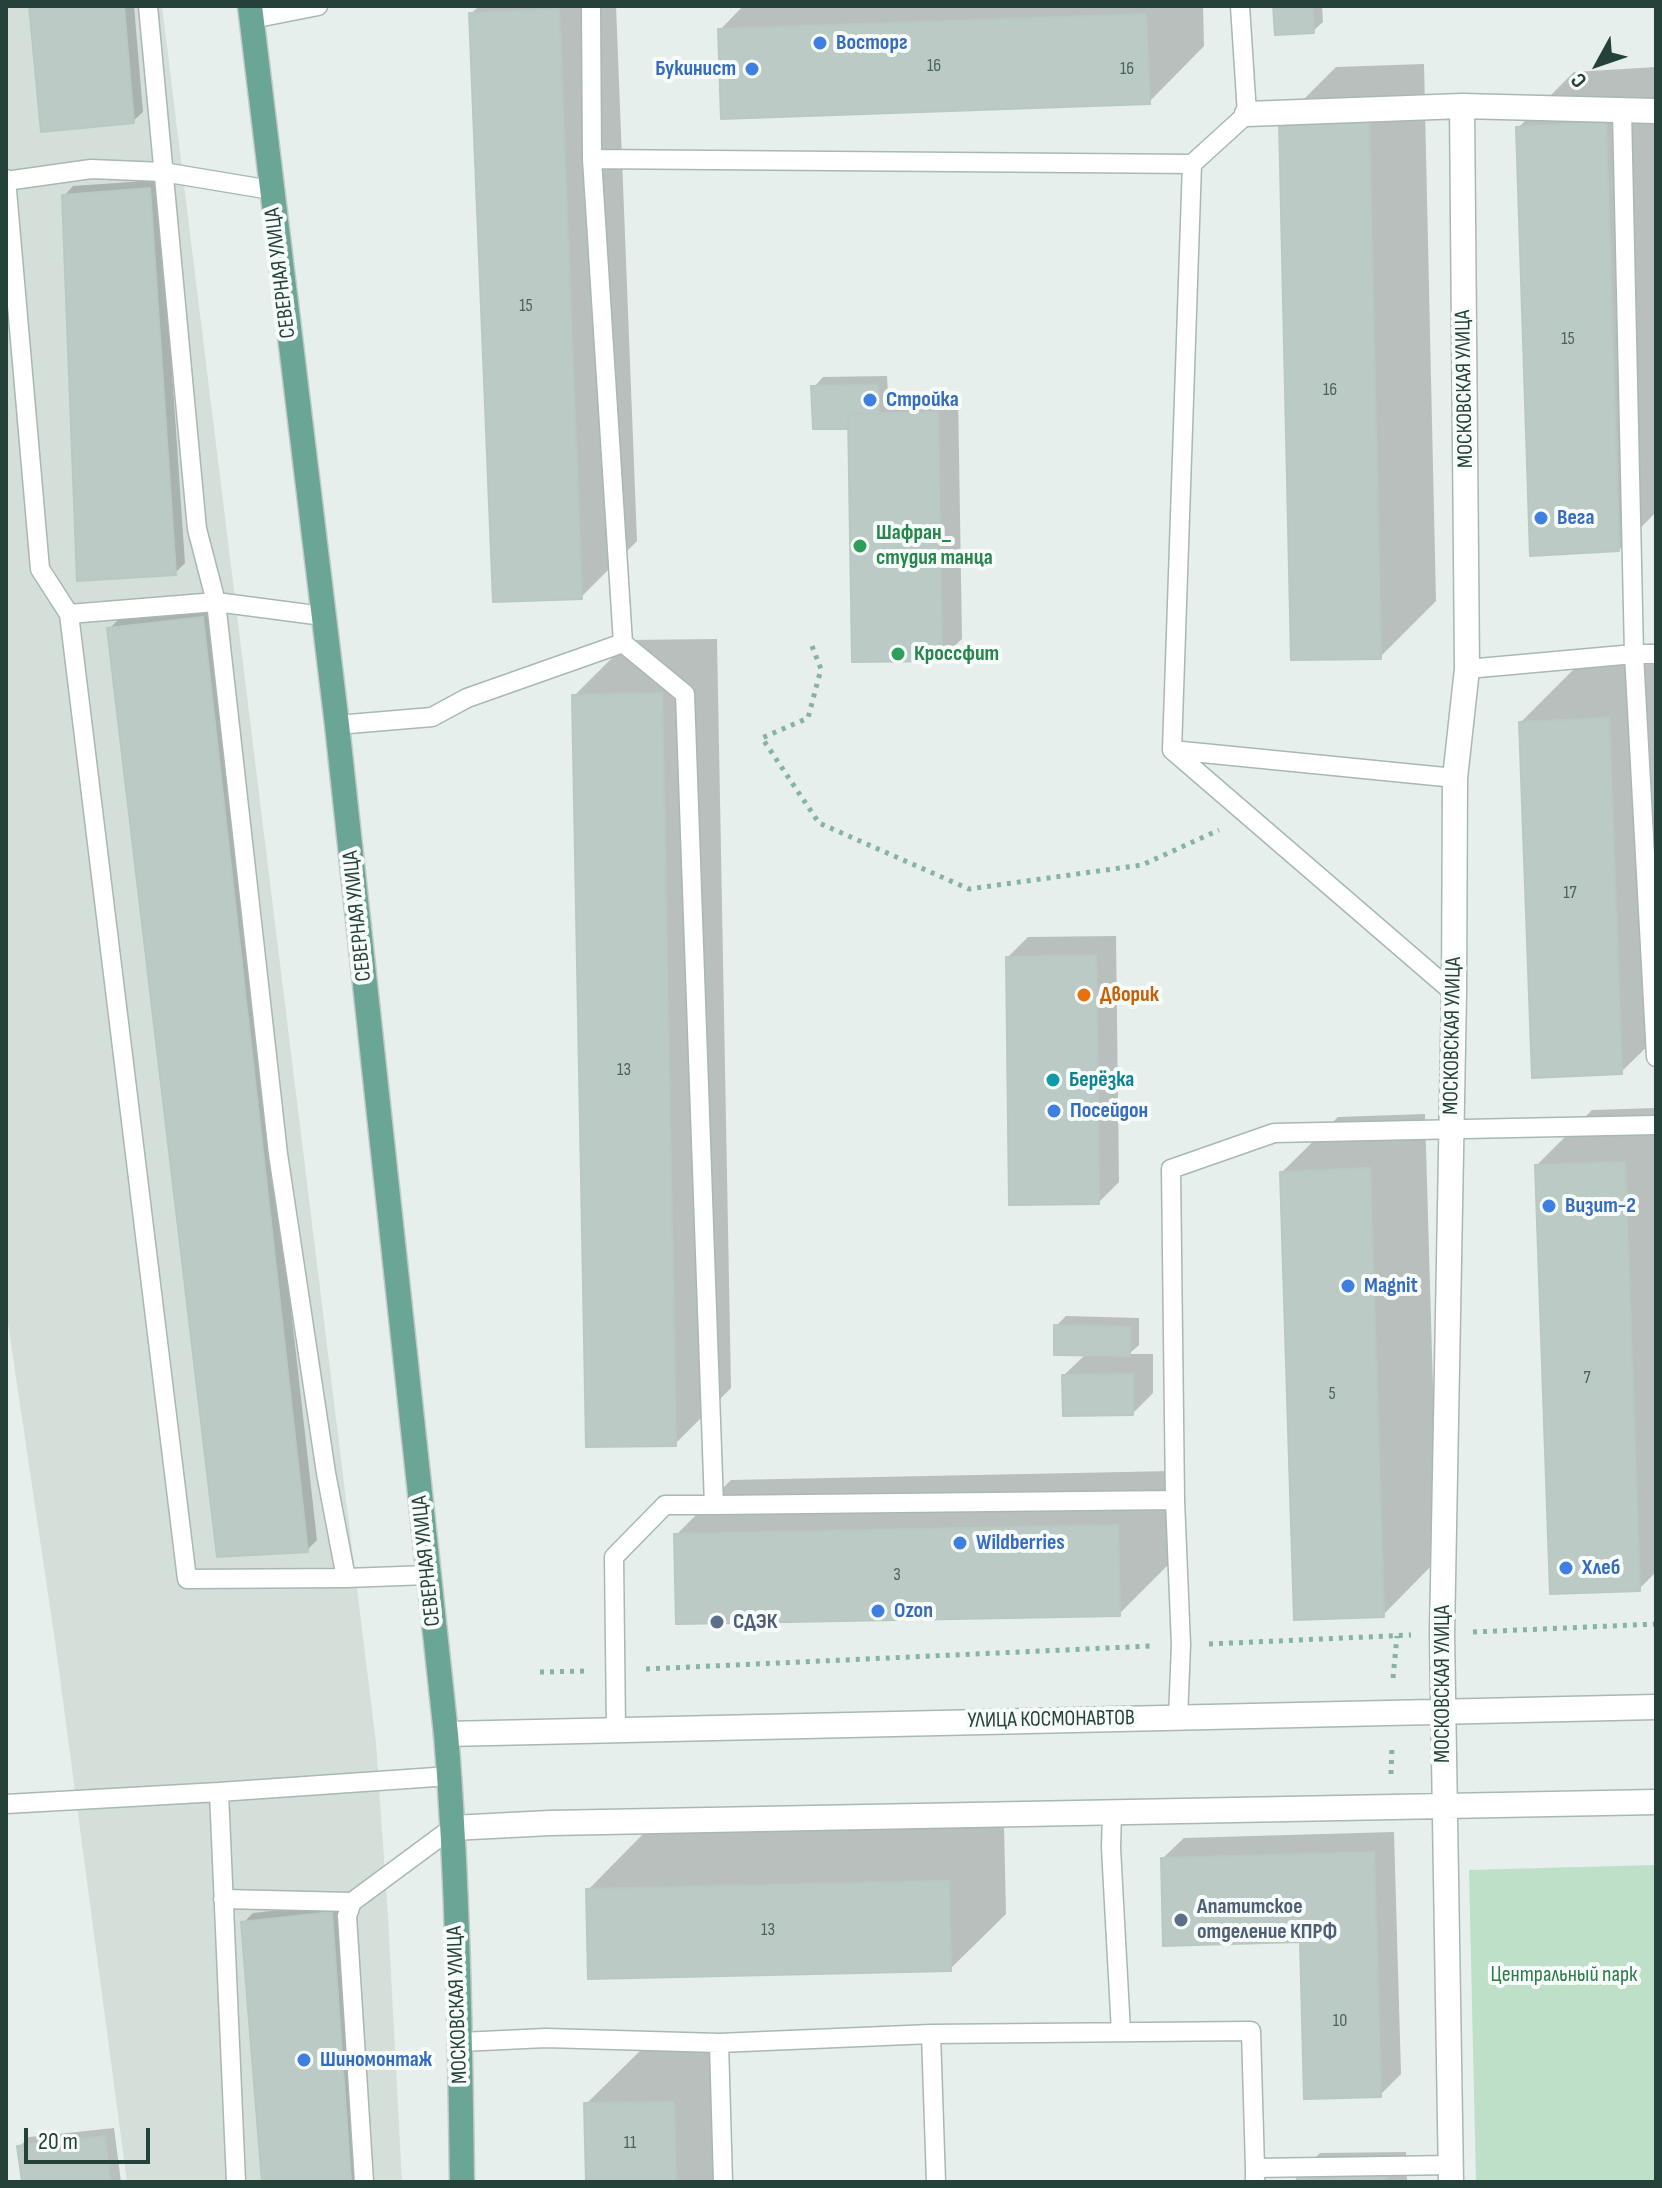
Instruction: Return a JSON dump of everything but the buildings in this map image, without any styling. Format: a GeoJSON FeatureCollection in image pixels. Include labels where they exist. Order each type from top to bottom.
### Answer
{"type":"FeatureCollection","features":[{"type":"Feature","properties":{"kind":"main road","name":"СЕВЕРНАЯ УЛИЦА"},"geometry":{"type":"LineString","coordinates":[[251,12],[337,725],[446,1734],[452,1828]]}},
{"type":"Feature","properties":{"kind":"main road","name":"МОСКОВСКАЯ УЛИЦА"},"geometry":{"type":"LineString","coordinates":[[452,1828],[461,2042],[462,2182]]}},
{"type":"Feature","properties":{"kind":"street"},"geometry":{"type":"LineString","coordinates":[[1247,114],[1462,106],[1656,111]]}},
{"type":"Feature","properties":{"kind":"street","name":"МОСКОВСКАЯ УЛИЦА"},"geometry":{"type":"LineString","coordinates":[[1451,2174],[1442,1634],[1455,778],[1467,669],[1462,106]]}},
{"type":"Feature","properties":{"kind":"street","name":"УЛИЦА КОСМОНАВТОВ"},"geometry":{"type":"LineString","coordinates":[[446,1734],[1656,1707]]}},
{"type":"Feature","properties":{"kind":"street"},"geometry":{"type":"LineString","coordinates":[[452,1828],[582,1822],[1656,1802]]}},
{"type":"Feature","properties":{"kind":"lane"},"geometry":{"type":"LineString","coordinates":[[148,6],[197,529],[216,602],[278,1154],[326,1473],[346,1578]]}},
{"type":"Feature","properties":{"kind":"lane"},"geometry":{"type":"LineString","coordinates":[[251,12],[318,6]]}},
{"type":"Feature","properties":{"kind":"lane"},"geometry":{"type":"LineString","coordinates":[[591,6],[592,159],[623,643],[685,694],[714,1505]]}},
{"type":"Feature","properties":{"kind":"lane"},"geometry":{"type":"LineString","coordinates":[[592,159],[1192,164],[1247,114],[1240,6]]}},
{"type":"Feature","properties":{"kind":"lane"},"geometry":{"type":"LineString","coordinates":[[1622,111],[1634,654],[1656,1057]]}},
{"type":"Feature","properties":{"kind":"lane"},"geometry":{"type":"LineString","coordinates":[[1172,750],[1192,164]]}},
{"type":"Feature","properties":{"kind":"lane"},"geometry":{"type":"LineString","coordinates":[[271,190],[163,172],[91,169],[6,180],[40,569],[69,614],[187,1579],[428,1575]]}},
{"type":"Feature","properties":{"kind":"lane"},"geometry":{"type":"LineString","coordinates":[[69,614],[216,602],[323,616]]}},
{"type":"Feature","properties":{"kind":"lane"},"geometry":{"type":"LineString","coordinates":[[337,725],[432,717],[467,698],[623,643]]}},
{"type":"Feature","properties":{"kind":"lane"},"geometry":{"type":"LineString","coordinates":[[1467,669],[1656,654]]}},
{"type":"Feature","properties":{"kind":"lane"},"geometry":{"type":"LineString","coordinates":[[1172,750],[1455,778]]}},
{"type":"Feature","properties":{"kind":"lane"},"geometry":{"type":"LineString","coordinates":[[1172,750],[1454,993]]}},
{"type":"Feature","properties":{"kind":"lane"},"geometry":{"type":"LineString","coordinates":[[1178,1718],[1181,1645],[1175,1500],[1171,1169],[1274,1133],[1656,1125]]}},
{"type":"Feature","properties":{"kind":"lane"},"geometry":{"type":"LineString","coordinates":[[616,1730],[614,1557],[665,1505],[1175,1500]]}},
{"type":"Feature","properties":{"kind":"lane"},"geometry":{"type":"LineString","coordinates":[[6,1804],[450,1776]]}},
{"type":"Feature","properties":{"kind":"lane"},"geometry":{"type":"LineString","coordinates":[[219,1792],[236,2182]]}},
{"type":"Feature","properties":{"kind":"lane"},"geometry":{"type":"LineString","coordinates":[[1112,1811],[1111,1848],[1121,2032]]}},
{"type":"Feature","properties":{"kind":"lane"},"geometry":{"type":"LineString","coordinates":[[364,2182],[347,1916],[352,1902],[452,1828]]}},
{"type":"Feature","properties":{"kind":"lane"},"geometry":{"type":"LineString","coordinates":[[223,1899],[352,1902]]}},
{"type":"Feature","properties":{"kind":"lane"},"geometry":{"type":"LineString","coordinates":[[461,2042],[546,2038],[719,2043],[931,2034],[1251,2031],[1255,2175],[1451,2174]]}},
{"type":"Feature","properties":{"kind":"lane"},"geometry":{"type":"LineString","coordinates":[[931,2034],[936,2182]]}},
{"type":"Feature","properties":{"kind":"lane"},"geometry":{"type":"LineString","coordinates":[[719,2043],[723,2182]]}},
{"type":"Feature","properties":{"kind":"path"},"geometry":{"type":"LineString","coordinates":[[812,646],[821,669],[808,718],[762,738],[819,823],[969,889],[1142,865],[1249,816]]}},
{"type":"Feature","properties":{"kind":"path"},"geometry":{"type":"LineString","coordinates":[[540,1672],[1656,1624]]}},
{"type":"Feature","properties":{"kind":"path"},"geometry":{"type":"LineString","coordinates":[[1393,1678],[1397,1636]]}},
{"type":"Feature","properties":{"kind":"path"},"geometry":{"type":"LineString","coordinates":[[1391,1783],[1392,1744]]}},
{"type":"Feature","properties":{"kind":"shaded area"},"geometry":{"type":"Polygon","coordinates":[[[6,6],[162,6],[376,1743],[402,2182],[127,2182],[56,1648],[6,1310],[6,6]]]}},
{"type":"Feature","properties":{"kind":"green space","name":"Центральный парк"},"geometry":{"type":"Polygon","coordinates":[[[1656,1865],[1656,2182],[1476,2182],[1469,1870],[1656,1865]]]}},
{"type":"Feature","properties":{"kind":"place","name":"Восторг"},"geometry":{"type":"Point","coordinates":[820,43]}},
{"type":"Feature","properties":{"kind":"place","name":"Букинист"},"geometry":{"type":"Point","coordinates":[752,69]}},
{"type":"Feature","properties":{"kind":"place","name":"Стройка"},"geometry":{"type":"Point","coordinates":[870,400]}},
{"type":"Feature","properties":{"kind":"place","name":"Вега"},"geometry":{"type":"Point","coordinates":[1541,518]}},
{"type":"Feature","properties":{"kind":"place","name":"Шафран_ студия танца"},"geometry":{"type":"Point","coordinates":[860,546]}},
{"type":"Feature","properties":{"kind":"place","name":"Кроссфит"},"geometry":{"type":"Point","coordinates":[898,654]}},
{"type":"Feature","properties":{"kind":"place","name":"Дворик"},"geometry":{"type":"Point","coordinates":[1084,995]}},
{"type":"Feature","properties":{"kind":"place","name":"Берёзка"},"geometry":{"type":"Point","coordinates":[1053,1080]}},
{"type":"Feature","properties":{"kind":"place","name":"Посейдон"},"geometry":{"type":"Point","coordinates":[1054,1111]}},
{"type":"Feature","properties":{"kind":"place","name":"Визит-2"},"geometry":{"type":"Point","coordinates":[1549,1206]}},
{"type":"Feature","properties":{"kind":"place","name":"Magnit"},"geometry":{"type":"Point","coordinates":[1348,1286]}},
{"type":"Feature","properties":{"kind":"place","name":"Wildberries"},"geometry":{"type":"Point","coordinates":[960,1543]}},
{"type":"Feature","properties":{"kind":"place","name":"Хлеб"},"geometry":{"type":"Point","coordinates":[1566,1568]}},
{"type":"Feature","properties":{"kind":"place","name":"Ozon"},"geometry":{"type":"Point","coordinates":[878,1611]}},
{"type":"Feature","properties":{"kind":"place","name":"СДЭК"},"geometry":{"type":"Point","coordinates":[717,1622]}},
{"type":"Feature","properties":{"kind":"place","name":"Апатитское отделение КПРФ"},"geometry":{"type":"Point","coordinates":[1181,1920]}},
{"type":"Feature","properties":{"kind":"place","name":"Шиномонтаж"},"geometry":{"type":"Point","coordinates":[304,2060]}}]}
